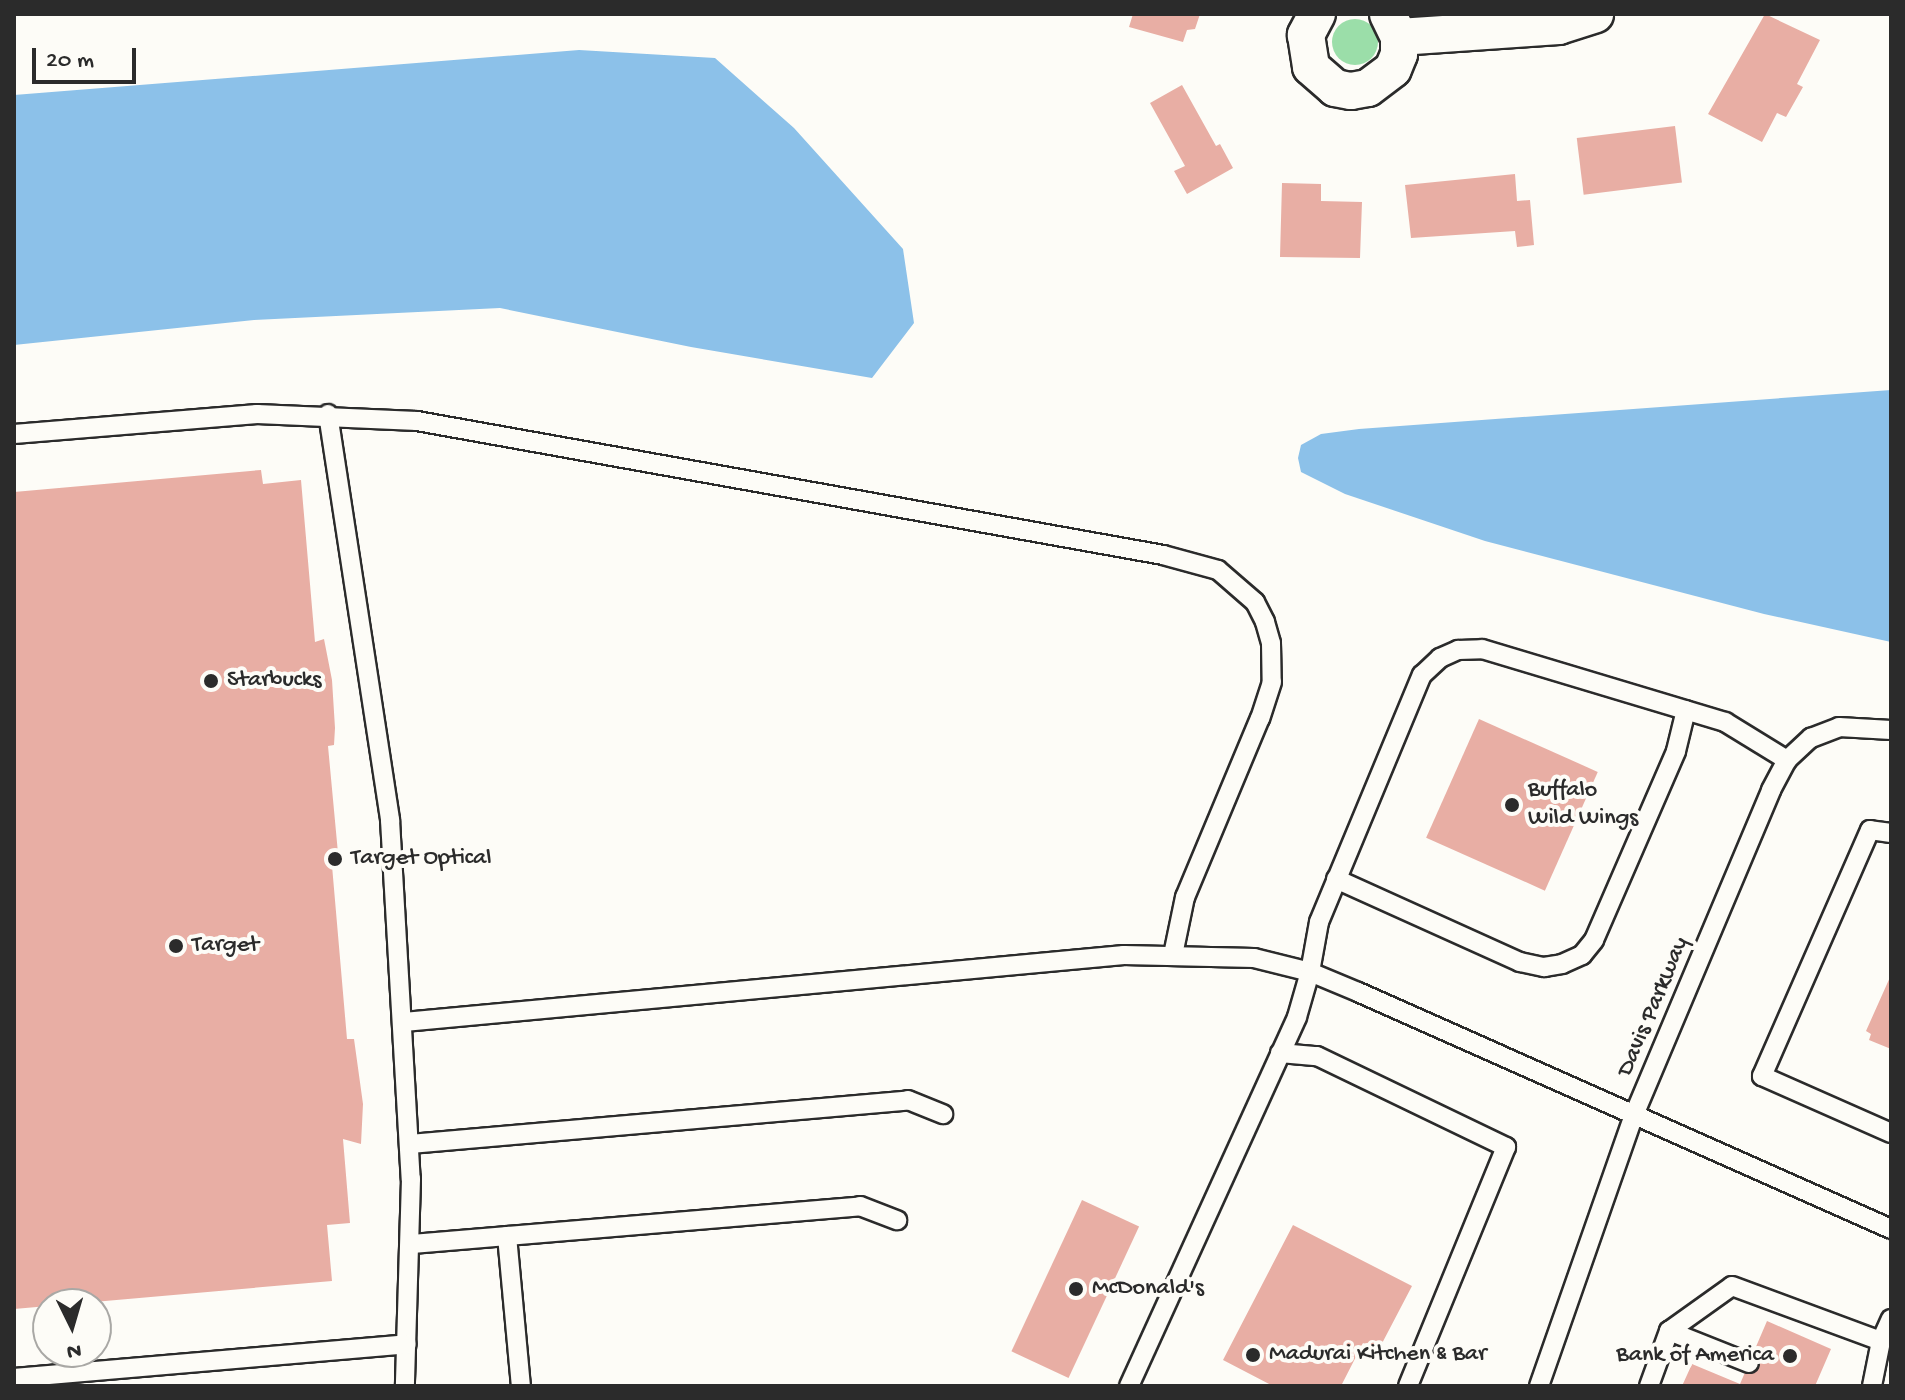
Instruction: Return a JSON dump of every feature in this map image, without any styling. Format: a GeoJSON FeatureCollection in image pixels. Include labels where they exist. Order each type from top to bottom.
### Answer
{"type":"FeatureCollection","features":[{"type":"Feature","properties":{"kind":"street"},"geometry":{"type":"LineString","coordinates":[[1317,14],[1306,35],[1306,51],[1311,67],[1335,88],[1359,90],[1382,81],[1393,69],[1399,54],[1394,26],[1559,26],[1595,14]]}},
{"type":"Feature","properties":{"kind":"lane"},"geometry":{"type":"LineString","coordinates":[[14,434],[257,414],[328,414],[417,421],[1163,555],[1218,570],[1255,602],[1265,622],[1271,643],[1272,682],[1185,897],[1173,955]]}},
{"type":"Feature","properties":{"kind":"lane"},"geometry":{"type":"LineString","coordinates":[[328,414],[390,820],[410,1144],[412,1244],[405,1386]]}},
{"type":"Feature","properties":{"kind":"lane"},"geometry":{"type":"LineString","coordinates":[[1129,1386],[1297,1017],[1310,972],[1319,922],[1422,675],[1440,658],[1458,650],[1482,649],[1725,722],[1787,760]]}},
{"type":"Feature","properties":{"kind":"lane"},"geometry":{"type":"LineString","coordinates":[[1336,879],[1520,962],[1544,967],[1562,964],[1582,955],[1594,940],[1676,751],[1686,710]]}},
{"type":"Feature","properties":{"kind":"lane","name":"Davis Parkway"},"geometry":{"type":"LineString","coordinates":[[1539,1386],[1634,1115],[1771,790],[1787,760],[1811,738],[1839,727],[1891,730]]}},
{"type":"Feature","properties":{"kind":"lane"},"geometry":{"type":"LineString","coordinates":[[1891,833],[1870,830],[1762,1076],[1891,1133]]}},
{"type":"Feature","properties":{"kind":"lane"},"geometry":{"type":"LineString","coordinates":[[404,1022],[1124,955],[1254,958],[1310,972],[1891,1229]]}},
{"type":"Feature","properties":{"kind":"lane"},"geometry":{"type":"LineString","coordinates":[[1280,1053],[1317,1056],[1506,1147],[1408,1386]]}},
{"type":"Feature","properties":{"kind":"lane"},"geometry":{"type":"LineString","coordinates":[[410,1144],[908,1100],[943,1114]]}},
{"type":"Feature","properties":{"kind":"lane"},"geometry":{"type":"LineString","coordinates":[[412,1244],[860,1206],[897,1220]]}},
{"type":"Feature","properties":{"kind":"lane"},"geometry":{"type":"LineString","coordinates":[[507,1236],[521,1386]]}},
{"type":"Feature","properties":{"kind":"lane"},"geometry":{"type":"LineString","coordinates":[[1649,1386],[1669,1331],[1732,1286],[1775,1299],[1881,1341]]}},
{"type":"Feature","properties":{"kind":"lane"},"geometry":{"type":"LineString","coordinates":[[1872,1386],[1881,1341],[1891,1319]]}},
{"type":"Feature","properties":{"kind":"lane"},"geometry":{"type":"LineString","coordinates":[[1669,1331],[1749,1363]]}},
{"type":"Feature","properties":{"kind":"lane"},"geometry":{"type":"LineString","coordinates":[[14,1378],[407,1344]]}},
{"type":"Feature","properties":{"kind":"green space"},"geometry":{"type":"Polygon","coordinates":[[[1355,19],[1371,26],[1378,42],[1371,58],[1355,65],[1339,58],[1332,42],[1339,26],[1355,19]]]}},
{"type":"Feature","properties":{"kind":"water"},"geometry":{"type":"Polygon","coordinates":[[[579,50],[715,58],[794,128],[903,249],[914,323],[872,378],[691,347],[500,308],[254,320],[14,345],[14,95],[579,50]]]}},
{"type":"Feature","properties":{"kind":"water"},"geometry":{"type":"Polygon","coordinates":[[[1891,390],[1891,642],[1764,614],[1485,541],[1345,494],[1301,472],[1298,458],[1301,445],[1321,434],[1359,429],[1891,390]]]}},
{"type":"Feature","properties":{"kind":"building"},"geometry":{"type":"Polygon","coordinates":[[[1133,14],[1200,14],[1195,29],[1187,30],[1183,42],[1129,27],[1133,14]]]}},
{"type":"Feature","properties":{"kind":"building"},"geometry":{"type":"Polygon","coordinates":[[[1765,14],[1820,40],[1797,84],[1803,87],[1786,117],[1777,113],[1762,142],[1708,114],[1765,14]]]}},
{"type":"Feature","properties":{"kind":"building"},"geometry":{"type":"Polygon","coordinates":[[[1182,85],[1216,146],[1220,144],[1233,168],[1187,194],[1174,171],[1185,166],[1150,103],[1182,85]]]}},
{"type":"Feature","properties":{"kind":"building"},"geometry":{"type":"Polygon","coordinates":[[[1675,126],[1682,183],[1584,195],[1577,138],[1675,126]]]}},
{"type":"Feature","properties":{"kind":"building"},"geometry":{"type":"Polygon","coordinates":[[[1515,174],[1517,201],[1530,200],[1534,245],[1517,247],[1515,231],[1411,238],[1405,185],[1515,174]]]}},
{"type":"Feature","properties":{"kind":"building"},"geometry":{"type":"Polygon","coordinates":[[[1282,183],[1321,184],[1321,201],[1362,202],[1360,258],[1280,257],[1282,183]]]}},
{"type":"Feature","properties":{"kind":"building","name":"Target"},"geometry":{"type":"Polygon","coordinates":[[[261,470],[263,484],[301,480],[315,642],[324,639],[332,680],[334,745],[328,746],[338,853],[331,854],[347,1039],[354,1039],[363,1104],[361,1144],[343,1139],[350,1223],[327,1225],[332,1281],[112,1300],[112,1288],[32,1288],[32,1307],[14,1309],[14,492],[261,470]]]}},
{"type":"Feature","properties":{"kind":"building","name":"Buffalo Wild Wings"},"geometry":{"type":"Polygon","coordinates":[[[1479,719],[1598,772],[1545,891],[1426,838],[1479,719]]]}},
{"type":"Feature","properties":{"kind":"building"},"geometry":{"type":"Polygon","coordinates":[[[1891,975],[1891,1049],[1869,1040],[1871,1034],[1866,1031],[1891,975]]]}},
{"type":"Feature","properties":{"kind":"building","name":"McDonald's"},"geometry":{"type":"Polygon","coordinates":[[[1082,1200],[1139,1227],[1069,1378],[1011,1351],[1082,1200]]]}},
{"type":"Feature","properties":{"kind":"building"},"geometry":{"type":"Polygon","coordinates":[[[1293,1225],[1412,1286],[1378,1351],[1363,1343],[1341,1386],[1273,1386],[1223,1360],[1293,1225]]]}},
{"type":"Feature","properties":{"kind":"building","name":"Bank of America"},"geometry":{"type":"Polygon","coordinates":[[[1767,1321],[1831,1349],[1815,1386],[1682,1386],[1692,1364],[1740,1384],[1767,1321]]]}},
{"type":"Feature","properties":{"kind":"place","name":"Starbucks"},"geometry":{"type":"Point","coordinates":[211,681]}},
{"type":"Feature","properties":{"kind":"place","name":"Buffalo Wild Wings"},"geometry":{"type":"Point","coordinates":[1512,805]}},
{"type":"Feature","properties":{"kind":"place","name":"Target Optical"},"geometry":{"type":"Point","coordinates":[335,859]}},
{"type":"Feature","properties":{"kind":"place","name":"Target"},"geometry":{"type":"Point","coordinates":[176,946]}},
{"type":"Feature","properties":{"kind":"place","name":"McDonald's"},"geometry":{"type":"Point","coordinates":[1076,1289]}},
{"type":"Feature","properties":{"kind":"place","name":"Madurai Kitchen & Bar"},"geometry":{"type":"Point","coordinates":[1253,1355]}},
{"type":"Feature","properties":{"kind":"place","name":"Bank of America"},"geometry":{"type":"Point","coordinates":[1790,1356]}}]}
